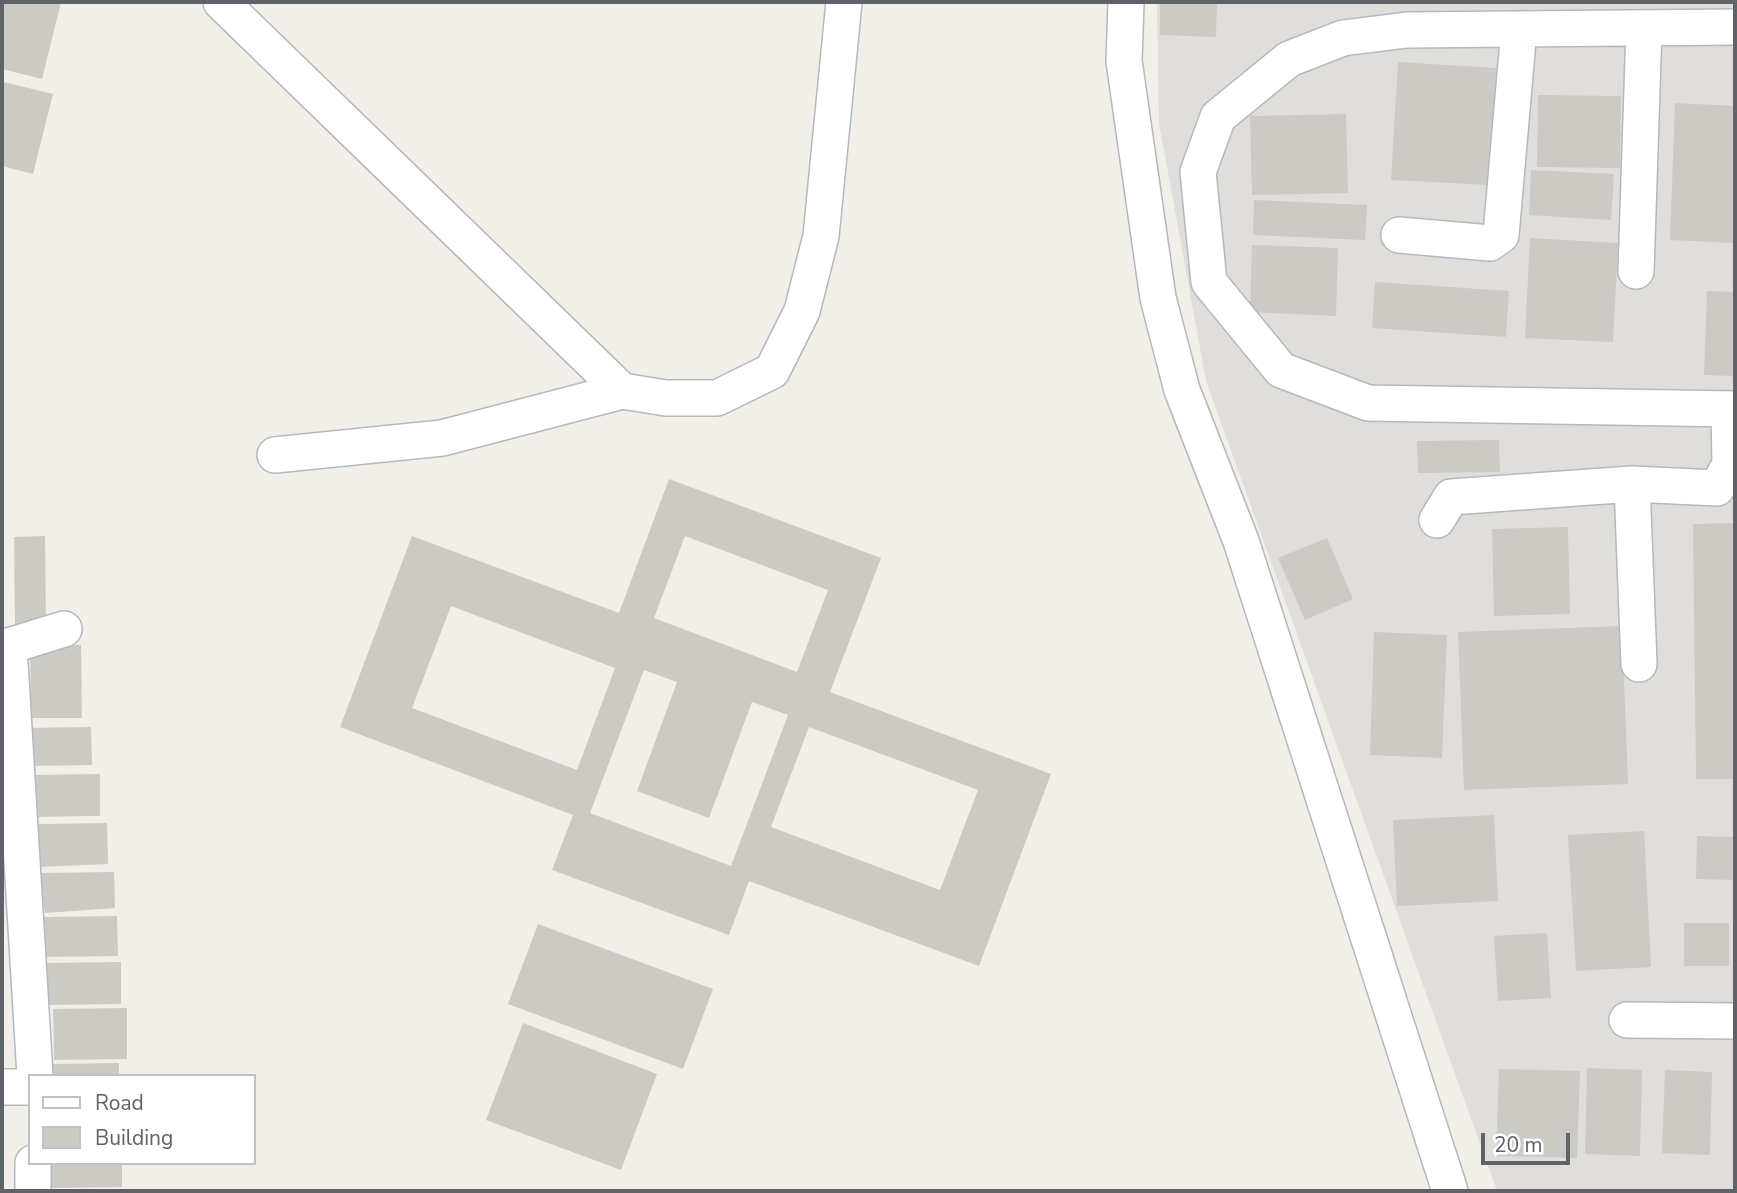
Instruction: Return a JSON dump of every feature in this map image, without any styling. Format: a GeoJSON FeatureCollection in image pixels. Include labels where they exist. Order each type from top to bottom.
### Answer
{"type":"FeatureCollection","features":[{"type":"Feature","properties":{"kind":"street"},"geometry":{"type":"LineString","coordinates":[[221,2],[622,391]]}},
{"type":"Feature","properties":{"kind":"street"},"geometry":{"type":"LineString","coordinates":[[275,455],[442,438],[622,391],[666,398],[717,398],[772,371],[802,312],[821,236],[844,2]]}},
{"type":"Feature","properties":{"kind":"street"},"geometry":{"type":"LineString","coordinates":[[1126,2],[1124,61],[1158,298],[1182,390],[1241,541],[1450,1191]]}},
{"type":"Feature","properties":{"kind":"street"},"geometry":{"type":"LineString","coordinates":[[1437,520],[1451,497],[1632,484],[1717,488],[1730,464],[1732,409],[1368,403],[1281,370],[1209,282],[1198,172],[1217,117],[1289,59],[1343,38],[1407,30],[1735,27]]}},
{"type":"Feature","properties":{"kind":"street"},"geometry":{"type":"LineString","coordinates":[[1636,271],[1644,28]]}},
{"type":"Feature","properties":{"kind":"street"},"geometry":{"type":"LineString","coordinates":[[1399,235],[1490,243],[1501,235],[1519,29]]}},
{"type":"Feature","properties":{"kind":"street"},"geometry":{"type":"LineString","coordinates":[[1158,298],[1209,282]]}},
{"type":"Feature","properties":{"kind":"street"},"geometry":{"type":"LineString","coordinates":[[1632,484],[1639,664]]}},
{"type":"Feature","properties":{"kind":"street"},"geometry":{"type":"LineString","coordinates":[[35,1074],[12,872],[5,647],[64,629]]}},
{"type":"Feature","properties":{"kind":"street"},"geometry":{"type":"LineString","coordinates":[[1627,1020],[1735,1021]]}},
{"type":"Feature","properties":{"kind":"street"},"geometry":{"type":"LineString","coordinates":[[2,1087],[28,1087]]}},
{"type":"Feature","properties":{"kind":"street"},"geometry":{"type":"LineString","coordinates":[[33,1165],[33,1191]]}},
{"type":"Feature","properties":{"kind":"shaded area"},"geometry":{"type":"Polygon","coordinates":[[[1157,2],[1735,2],[1735,1191],[1497,1191],[1206,381],[1159,123],[1157,2]]]}},
{"type":"Feature","properties":{"kind":"building"},"geometry":{"type":"Polygon","coordinates":[[[2,2],[61,2],[42,79],[2,69],[2,2]]]}},
{"type":"Feature","properties":{"kind":"building"},"geometry":{"type":"Polygon","coordinates":[[[1160,2],[1217,2],[1216,37],[1160,35],[1160,2]]]}},
{"type":"Feature","properties":{"kind":"building"},"geometry":{"type":"Polygon","coordinates":[[[1398,62],[1496,68],[1489,185],[1391,180],[1398,62]]]}},
{"type":"Feature","properties":{"kind":"building"},"geometry":{"type":"Polygon","coordinates":[[[4,82],[53,94],[33,174],[2,166],[4,82]]]}},
{"type":"Feature","properties":{"kind":"building"},"geometry":{"type":"Polygon","coordinates":[[[1538,95],[1621,96],[1620,168],[1537,167],[1538,95]]]}},
{"type":"Feature","properties":{"kind":"building"},"geometry":{"type":"Polygon","coordinates":[[[1675,103],[1735,106],[1735,243],[1670,240],[1675,103]]]}},
{"type":"Feature","properties":{"kind":"building"},"geometry":{"type":"Polygon","coordinates":[[[1346,114],[1348,193],[1252,195],[1250,116],[1346,114]]]}},
{"type":"Feature","properties":{"kind":"building"},"geometry":{"type":"Polygon","coordinates":[[[1531,170],[1614,174],[1611,220],[1529,215],[1531,170]]]}},
{"type":"Feature","properties":{"kind":"building"},"geometry":{"type":"Polygon","coordinates":[[[1254,200],[1367,205],[1365,240],[1253,235],[1254,200]]]}},
{"type":"Feature","properties":{"kind":"building"},"geometry":{"type":"Polygon","coordinates":[[[1530,238],[1618,243],[1613,342],[1525,338],[1530,238]]]}},
{"type":"Feature","properties":{"kind":"building"},"geometry":{"type":"Polygon","coordinates":[[[1252,245],[1338,248],[1336,316],[1250,312],[1252,245]]]}},
{"type":"Feature","properties":{"kind":"building"},"geometry":{"type":"Polygon","coordinates":[[[1375,282],[1509,291],[1506,337],[1372,328],[1375,282]]]}},
{"type":"Feature","properties":{"kind":"building"},"geometry":{"type":"Polygon","coordinates":[[[1707,291],[1735,292],[1735,376],[1704,375],[1707,291]]]}},
{"type":"Feature","properties":{"kind":"building"},"geometry":{"type":"Polygon","coordinates":[[[1499,440],[1500,472],[1418,473],[1417,441],[1499,440]]]}},
{"type":"Feature","properties":{"kind":"building"},"geometry":{"type":"Polygon","coordinates":[[[669,479],[881,558],[830,692],[1051,774],[979,966],[749,881],[729,935],[552,870],[573,815],[340,727],[412,536],[619,613],[669,479]],[[685,536],[654,618],[797,672],[828,590],[685,536]],[[451,606],[412,708],[577,770],[615,668],[451,606]],[[644,670],[590,813],[731,866],[788,715],[752,702],[709,818],[637,791],[677,682],[644,670]],[[809,727],[771,827],[940,890],[978,790],[809,727]]]}},
{"type":"Feature","properties":{"kind":"building"},"geometry":{"type":"Polygon","coordinates":[[[1735,523],[1735,779],[1696,779],[1693,524],[1735,523]]]}},
{"type":"Feature","properties":{"kind":"building"},"geometry":{"type":"Polygon","coordinates":[[[1568,527],[1570,614],[1494,616],[1492,529],[1568,527]]]}},
{"type":"Feature","properties":{"kind":"building"},"geometry":{"type":"Polygon","coordinates":[[[45,536],[46,624],[15,624],[14,537],[45,536]]]}},
{"type":"Feature","properties":{"kind":"building"},"geometry":{"type":"Polygon","coordinates":[[[1327,538],[1353,599],[1305,620],[1278,558],[1327,538]]]}},
{"type":"Feature","properties":{"kind":"building"},"geometry":{"type":"Polygon","coordinates":[[[1622,626],[1628,784],[1464,790],[1458,632],[1622,626]]]}},
{"type":"Feature","properties":{"kind":"building"},"geometry":{"type":"Polygon","coordinates":[[[1374,632],[1447,635],[1442,758],[1370,755],[1374,632]]]}},
{"type":"Feature","properties":{"kind":"building"},"geometry":{"type":"Polygon","coordinates":[[[81,645],[82,718],[31,718],[30,646],[81,645]]]}},
{"type":"Feature","properties":{"kind":"building"},"geometry":{"type":"Polygon","coordinates":[[[91,727],[92,765],[25,766],[24,728],[91,727]]]}},
{"type":"Feature","properties":{"kind":"building"},"geometry":{"type":"Polygon","coordinates":[[[100,774],[100,816],[31,817],[30,775],[100,774]]]}},
{"type":"Feature","properties":{"kind":"building"},"geometry":{"type":"Polygon","coordinates":[[[1494,815],[1498,901],[1397,906],[1393,820],[1494,815]]]}},
{"type":"Feature","properties":{"kind":"building"},"geometry":{"type":"Polygon","coordinates":[[[107,823],[108,864],[40,867],[35,824],[107,823]]]}},
{"type":"Feature","properties":{"kind":"building"},"geometry":{"type":"Polygon","coordinates":[[[1644,831],[1651,967],[1576,971],[1568,835],[1644,831]]]}},
{"type":"Feature","properties":{"kind":"building"},"geometry":{"type":"Polygon","coordinates":[[[1697,836],[1735,837],[1735,880],[1696,879],[1697,836]]]}},
{"type":"Feature","properties":{"kind":"building"},"geometry":{"type":"Polygon","coordinates":[[[114,872],[115,908],[45,913],[39,873],[114,872]]]}},
{"type":"Feature","properties":{"kind":"building"},"geometry":{"type":"Polygon","coordinates":[[[117,916],[118,956],[44,957],[43,917],[117,916]]]}},
{"type":"Feature","properties":{"kind":"building"},"geometry":{"type":"Polygon","coordinates":[[[1684,923],[1729,923],[1729,966],[1684,966],[1684,923]]]}},
{"type":"Feature","properties":{"kind":"building"},"geometry":{"type":"Polygon","coordinates":[[[538,924],[713,989],[683,1069],[508,1004],[538,924]]]}},
{"type":"Feature","properties":{"kind":"building"},"geometry":{"type":"Polygon","coordinates":[[[1547,933],[1551,998],[1498,1001],[1494,936],[1547,933]]]}},
{"type":"Feature","properties":{"kind":"building"},"geometry":{"type":"Polygon","coordinates":[[[121,962],[121,1004],[46,1005],[46,963],[121,962]]]}},
{"type":"Feature","properties":{"kind":"building"},"geometry":{"type":"Polygon","coordinates":[[[127,1008],[127,1059],[54,1060],[53,1009],[127,1008]]]}},
{"type":"Feature","properties":{"kind":"building"},"geometry":{"type":"Polygon","coordinates":[[[523,1023],[657,1074],[621,1170],[486,1120],[523,1023]]]}},
{"type":"Feature","properties":{"kind":"building"},"geometry":{"type":"Polygon","coordinates":[[[119,1063],[119,1074],[45,1074],[45,1064],[119,1063]]]}},
{"type":"Feature","properties":{"kind":"building"},"geometry":{"type":"Polygon","coordinates":[[[1587,1068],[1642,1070],[1640,1156],[1585,1154],[1587,1068]]]}},
{"type":"Feature","properties":{"kind":"building"},"geometry":{"type":"Polygon","coordinates":[[[1499,1069],[1580,1071],[1577,1158],[1496,1156],[1499,1069]]]}},
{"type":"Feature","properties":{"kind":"building"},"geometry":{"type":"Polygon","coordinates":[[[1665,1070],[1712,1072],[1710,1155],[1662,1153],[1665,1070]]]}},
{"type":"Feature","properties":{"kind":"building"},"geometry":{"type":"Polygon","coordinates":[[[45,1165],[122,1165],[122,1187],[45,1188],[45,1165]]]}}]}
